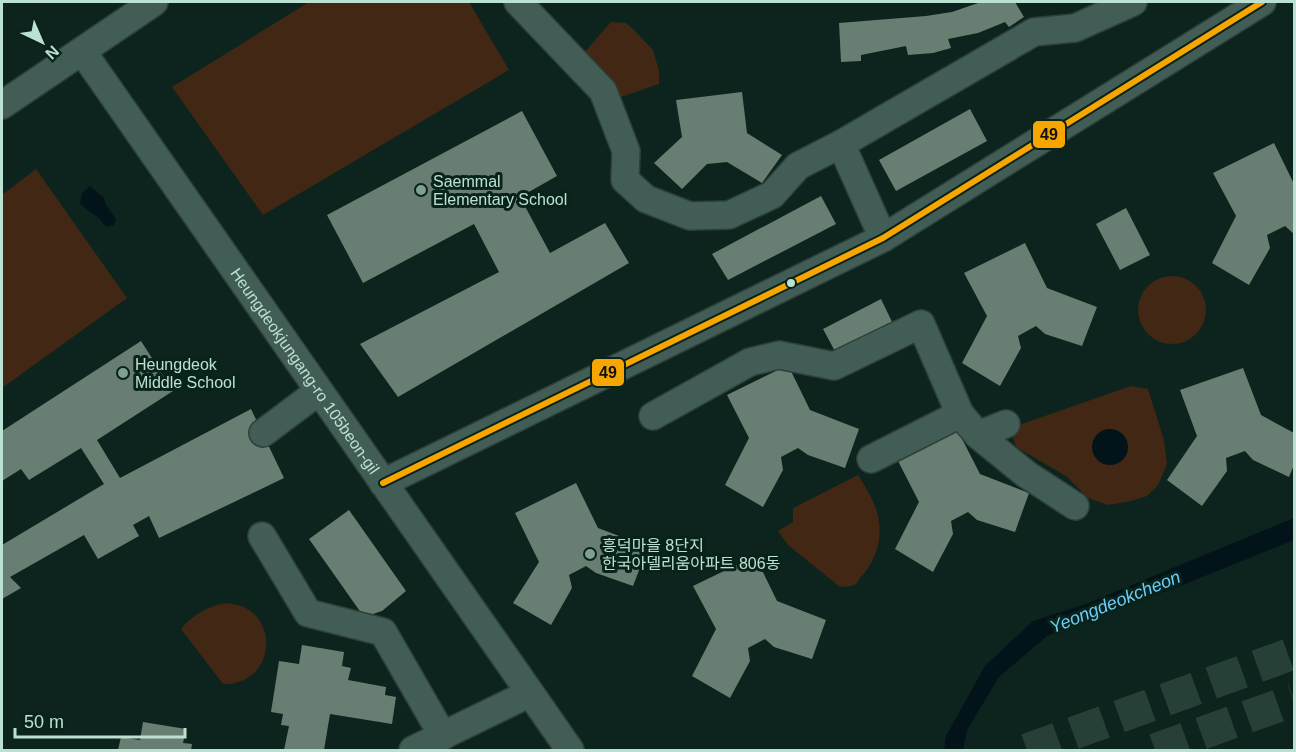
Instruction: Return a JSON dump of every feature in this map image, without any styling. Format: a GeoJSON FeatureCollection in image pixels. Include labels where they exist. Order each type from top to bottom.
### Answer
{"type":"FeatureCollection","features":[{"type":"Feature","properties":{"kind":"street"},"geometry":{"type":"LineString","coordinates":[[2,105],[154,2]]}},
{"type":"Feature","properties":{"kind":"street"},"geometry":{"type":"LineString","coordinates":[[518,2],[603,92],[626,151],[625,180],[646,199],[690,216],[729,215],[772,195],[798,166],[841,144],[1034,32],[1075,28],[1133,2]]}},
{"type":"Feature","properties":{"kind":"street"},"geometry":{"type":"LineString","coordinates":[[383,483],[883,238],[1262,2]]}},
{"type":"Feature","properties":{"kind":"street","name":"Heungdeokjungang-ro 105beon-gil"},"geometry":{"type":"LineString","coordinates":[[82,51],[570,750]]}},
{"type":"Feature","properties":{"kind":"street"},"geometry":{"type":"LineString","coordinates":[[841,144],[883,238]]}},
{"type":"Feature","properties":{"kind":"street"},"geometry":{"type":"LineString","coordinates":[[653,416],[750,362],[778,355],[834,366],[921,324],[960,414],[978,435],[1026,474],[1075,506]]}},
{"type":"Feature","properties":{"kind":"street"},"geometry":{"type":"LineString","coordinates":[[263,433],[319,391]]}},
{"type":"Feature","properties":{"kind":"street"},"geometry":{"type":"LineString","coordinates":[[871,459],[960,414]]}},
{"type":"Feature","properties":{"kind":"street"},"geometry":{"type":"LineString","coordinates":[[978,435],[1006,424]]}},
{"type":"Feature","properties":{"kind":"street"},"geometry":{"type":"LineString","coordinates":[[262,536],[308,613],[384,632],[443,736]]}},
{"type":"Feature","properties":{"kind":"street"},"geometry":{"type":"LineString","coordinates":[[413,750],[530,693]]}},
{"type":"Feature","properties":{"kind":"shaded area"},"geometry":{"type":"Polygon","coordinates":[[[309,2],[469,2],[509,70],[263,215],[172,87],[309,2]]]}},
{"type":"Feature","properties":{"kind":"shaded area"},"geometry":{"type":"Polygon","coordinates":[[[611,22],[626,23],[653,50],[659,71],[659,84],[618,98],[583,54],[611,22]]]}},
{"type":"Feature","properties":{"kind":"shaded area"},"geometry":{"type":"Polygon","coordinates":[[[36,169],[127,298],[2,388],[2,195],[36,169]]]}},
{"type":"Feature","properties":{"kind":"shaded area"},"geometry":{"type":"Polygon","coordinates":[[[1165,276],[1179,276],[1191,281],[1201,291],[1206,310],[1201,329],[1191,339],[1179,344],[1165,344],[1153,339],[1143,329],[1138,317],[1138,303],[1143,291],[1153,281],[1165,276]]]}},
{"type":"Feature","properties":{"kind":"shaded area"},"geometry":{"type":"Polygon","coordinates":[[[1131,386],[1148,389],[1164,440],[1167,464],[1158,485],[1147,496],[1108,505],[1088,498],[1066,476],[1016,447],[1010,428],[1131,386]]]}},
{"type":"Feature","properties":{"kind":"shaded area"},"geometry":{"type":"Polygon","coordinates":[[[858,475],[876,509],[880,530],[878,545],[873,559],[857,583],[840,587],[788,545],[778,531],[793,522],[793,508],[858,475]]]}},
{"type":"Feature","properties":{"kind":"shaded area"},"geometry":{"type":"Polygon","coordinates":[[[226,603],[240,606],[253,613],[265,631],[266,642],[262,662],[256,671],[248,678],[232,684],[223,684],[181,629],[201,612],[226,603]]]}},
{"type":"Feature","properties":{"kind":"water"},"geometry":{"type":"Polygon","coordinates":[[[90,186],[104,198],[116,219],[114,225],[106,227],[100,219],[80,204],[82,193],[90,186]]]}},
{"type":"Feature","properties":{"kind":"water"},"geometry":{"type":"Polygon","coordinates":[[[1110,429],[1122,435],[1128,447],[1122,459],[1110,465],[1098,459],[1092,447],[1098,435],[1110,429]]]}},
{"type":"Feature","properties":{"kind":"water","name":"Yeongdeokcheon"},"geometry":{"type":"Polygon","coordinates":[[[1294,518],[1294,540],[1047,636],[999,677],[967,730],[963,750],[944,750],[946,736],[985,666],[1033,621],[1086,604],[1294,518]]]}},
{"type":"Feature","properties":{"kind":"building"},"geometry":{"type":"Polygon","coordinates":[[[981,2],[1015,2],[1024,17],[1009,27],[1005,22],[978,33],[948,39],[951,48],[933,53],[908,55],[906,46],[861,55],[861,61],[841,62],[839,23],[926,16],[952,12],[981,2]]]}},
{"type":"Feature","properties":{"kind":"building"},"geometry":{"type":"Polygon","coordinates":[[[742,92],[747,133],[782,155],[762,183],[727,162],[707,164],[682,189],[654,163],[682,137],[676,100],[742,92]]]}},
{"type":"Feature","properties":{"kind":"building"},"geometry":{"type":"Polygon","coordinates":[[[970,109],[987,141],[896,191],[879,160],[970,109]]]}},
{"type":"Feature","properties":{"kind":"building"},"geometry":{"type":"Polygon","coordinates":[[[522,111],[557,176],[520,197],[550,253],[605,223],[629,263],[398,397],[360,344],[499,272],[474,224],[363,283],[327,215],[522,111]]]}},
{"type":"Feature","properties":{"kind":"building"},"geometry":{"type":"Polygon","coordinates":[[[1274,143],[1294,184],[1294,234],[1285,226],[1267,235],[1270,248],[1249,285],[1212,263],[1236,216],[1213,173],[1274,143]]]}},
{"type":"Feature","properties":{"kind":"building"},"geometry":{"type":"Polygon","coordinates":[[[821,196],[836,224],[728,280],[712,254],[821,196]]]}},
{"type":"Feature","properties":{"kind":"building"},"geometry":{"type":"Polygon","coordinates":[[[1126,208],[1150,255],[1120,270],[1096,224],[1126,208]]]}},
{"type":"Feature","properties":{"kind":"building"},"geometry":{"type":"Polygon","coordinates":[[[1025,243],[1047,288],[1097,307],[1082,346],[1045,334],[1036,326],[1018,336],[1021,348],[1000,386],[962,363],[987,316],[964,273],[1025,243]]]}},
{"type":"Feature","properties":{"kind":"building"},"geometry":{"type":"Polygon","coordinates":[[[881,299],[894,326],[837,355],[823,329],[881,299]]]}},
{"type":"Feature","properties":{"kind":"building"},"geometry":{"type":"Polygon","coordinates":[[[141,341],[173,391],[97,440],[120,478],[251,409],[284,478],[159,538],[149,516],[133,525],[139,536],[98,559],[84,535],[10,577],[21,588],[2,599],[2,545],[104,484],[81,448],[29,480],[21,469],[2,481],[2,431],[141,341]]]}},
{"type":"Feature","properties":{"kind":"building"},"geometry":{"type":"Polygon","coordinates":[[[788,365],[810,410],[859,429],[845,468],[808,455],[798,448],[781,457],[783,470],[763,507],[725,485],[749,438],[727,395],[788,365]]]}},
{"type":"Feature","properties":{"kind":"building"},"geometry":{"type":"Polygon","coordinates":[[[1243,368],[1261,415],[1294,433],[1294,465],[1289,477],[1253,460],[1245,451],[1226,458],[1227,471],[1202,506],[1167,480],[1197,436],[1180,390],[1243,368]]]}},
{"type":"Feature","properties":{"kind":"building"},"geometry":{"type":"Polygon","coordinates":[[[957,429],[980,474],[1029,493],[1015,532],[977,520],[968,512],[951,521],[953,534],[933,572],[895,549],[919,502],[897,459],[957,429]]]}},
{"type":"Feature","properties":{"kind":"building","name":"흥덕마을 8단지 한국아델리움아파트 806동"},"geometry":{"type":"Polygon","coordinates":[[[576,483],[598,528],[648,547],[633,586],[596,573],[586,566],[569,575],[572,588],[551,625],[513,603],[539,562],[515,513],[576,483]]]}},
{"type":"Feature","properties":{"kind":"building"},"geometry":{"type":"Polygon","coordinates":[[[349,510],[406,591],[382,611],[364,617],[309,539],[349,510]]]}},
{"type":"Feature","properties":{"kind":"building"},"geometry":{"type":"Polygon","coordinates":[[[755,556],[777,601],[826,620],[812,659],[774,647],[765,639],[748,648],[750,661],[730,698],[692,676],[716,629],[693,586],[755,556]]]}},
{"type":"Feature","properties":{"kind":"building"},"geometry":{"type":"Polygon","coordinates":[[[302,645],[344,652],[342,666],[351,668],[348,680],[386,687],[385,695],[396,697],[392,724],[330,714],[324,750],[284,750],[289,726],[281,725],[283,714],[271,712],[279,661],[299,664],[302,645]]]}},
{"type":"Feature","properties":{"kind":"building"},"geometry":{"type":"Polygon","coordinates":[[[143,722],[186,729],[183,743],[192,744],[191,750],[118,750],[121,737],[140,740],[143,722]]]}},
{"type":"Feature","properties":{"kind":"tunnel"},"geometry":{"type":"LineString","coordinates":[[1027,750],[1294,653]]}},
{"type":"Feature","properties":{"kind":"tunnel"},"geometry":{"type":"LineString","coordinates":[[1155,750],[1294,700]]}},
{"type":"Feature","properties":{"kind":"transit line","name":"49"},"geometry":{"type":"LineString","coordinates":[[383,483],[883,238],[1262,2]]}},
{"type":"Feature","properties":{"kind":"place","name":"Saemmal Elementary School"},"geometry":{"type":"Point","coordinates":[421,190]}},
{"type":"Feature","properties":{"kind":"place","name":"Heungdeok Middle School"},"geometry":{"type":"Point","coordinates":[123,373]}},
{"type":"Feature","properties":{"kind":"place","name":"흥덕마을 8단지 한국아델리움아파트 806동"},"geometry":{"type":"Point","coordinates":[590,554]}}]}
